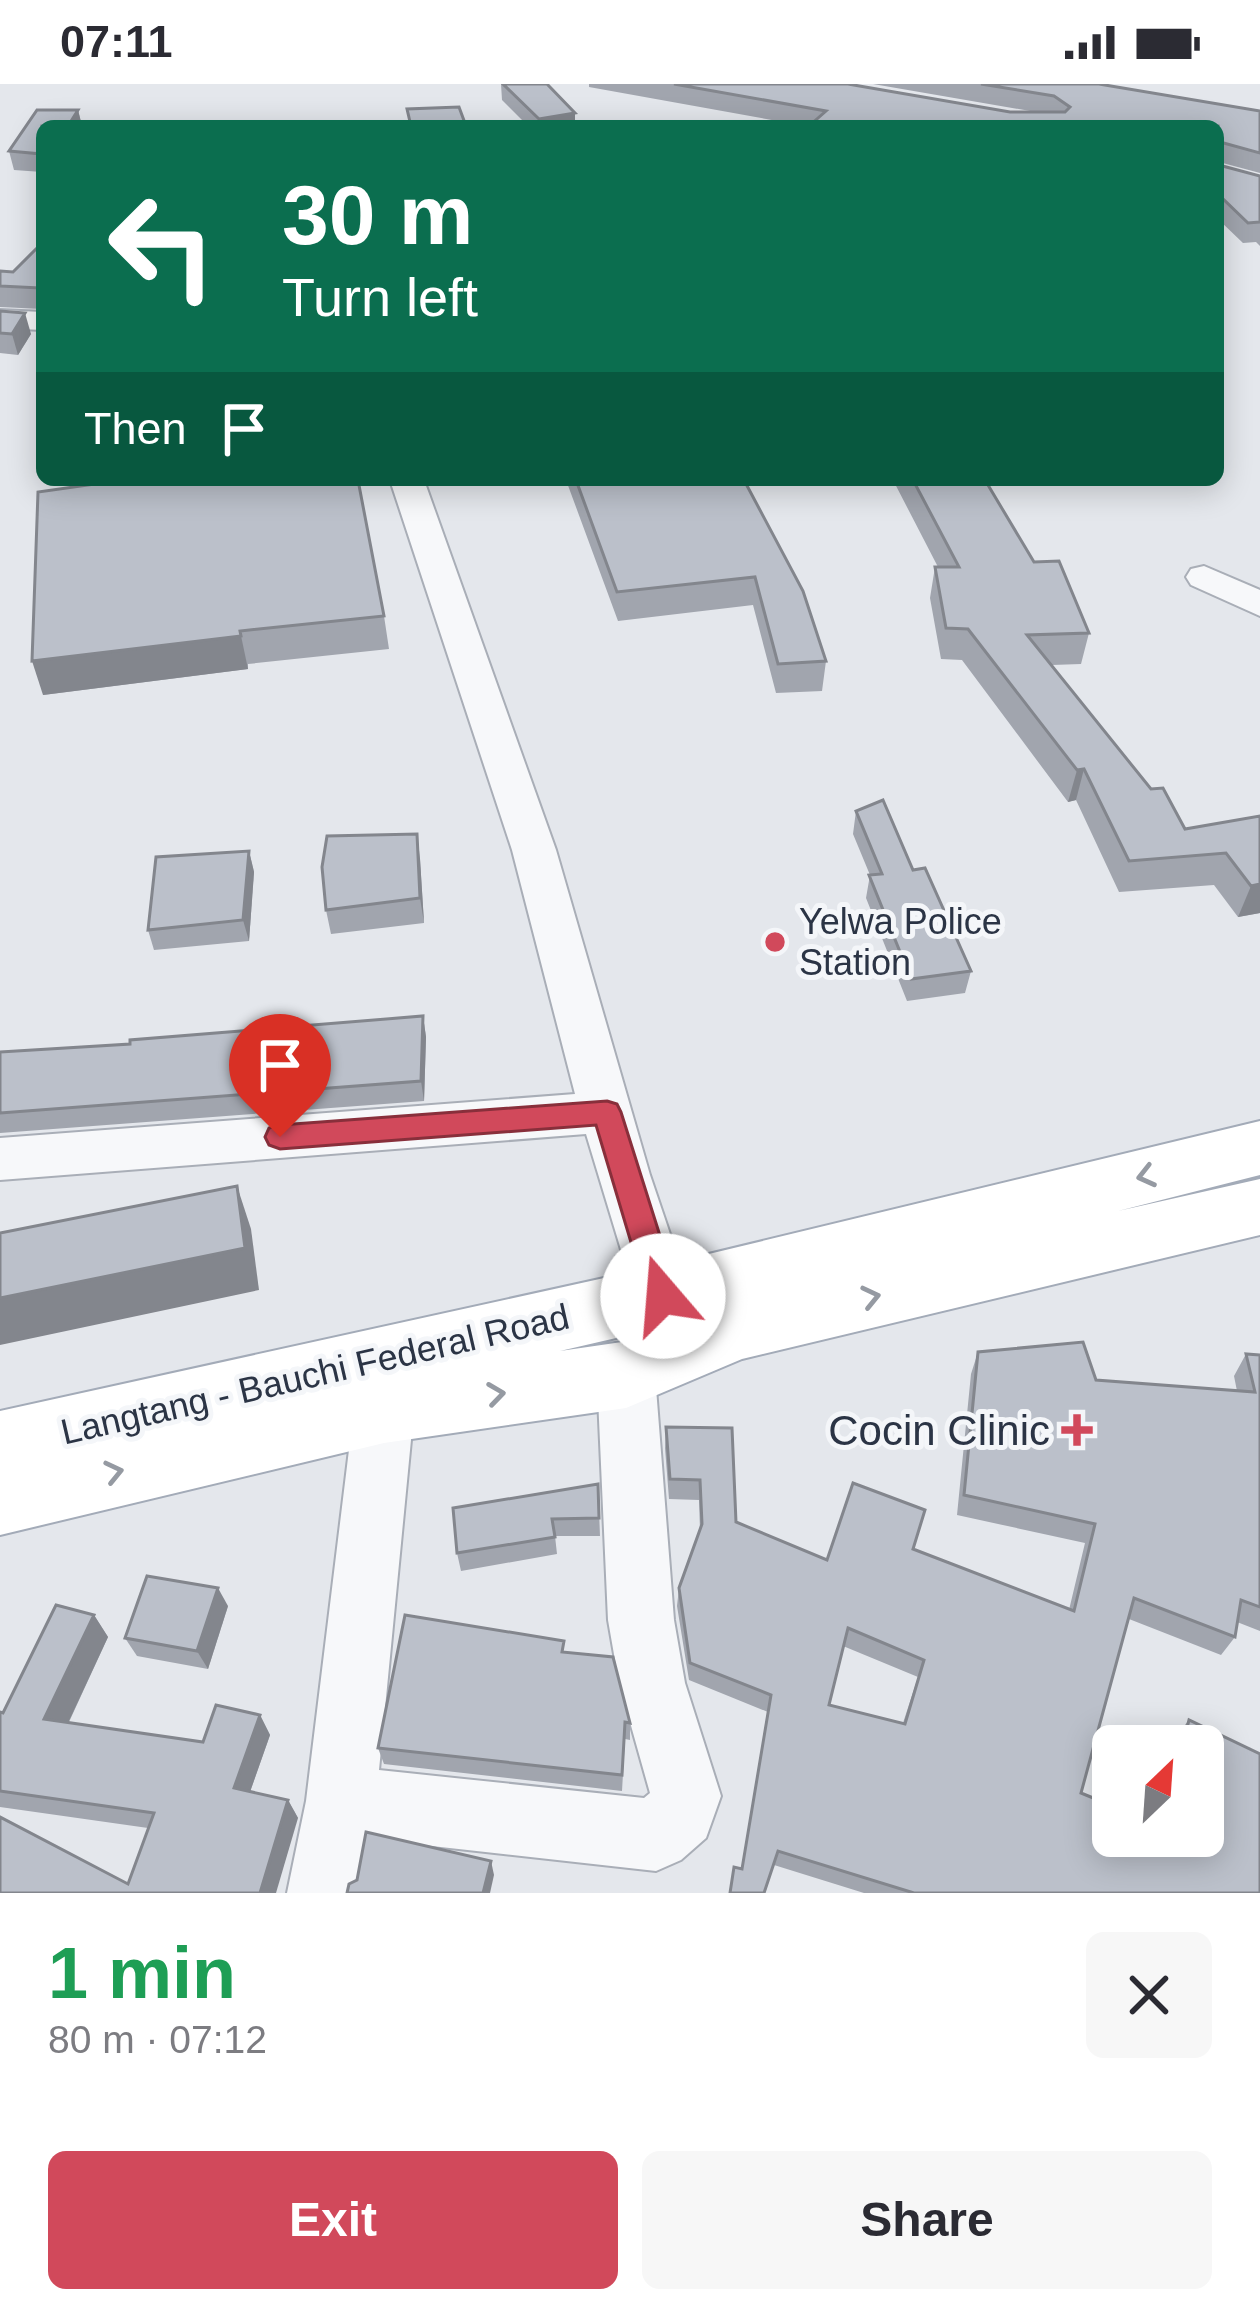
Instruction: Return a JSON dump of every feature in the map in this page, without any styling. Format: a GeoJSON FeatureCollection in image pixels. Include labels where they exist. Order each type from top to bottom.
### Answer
{"type":"FeatureCollection","features":[{"type":"Feature","properties":{"kind":"main road","name":"Langtang - Bauchi Federal Road"},"geometry":{"type":"LineString","coordinates":[[0,1446],[663,1296],[1260,1148]]}},
{"type":"Feature","properties":{"kind":"main road"},"geometry":{"type":"LineString","coordinates":[[0,1498],[384,1409],[626,1376],[733,1329],[1260,1207]]}},
{"type":"Feature","properties":{"kind":"street"},"geometry":{"type":"LineString","coordinates":[[0,319],[36,321]]}},
{"type":"Feature","properties":{"kind":"street"},"geometry":{"type":"LineString","coordinates":[[408,486],[534,850],[663,1296]]}},
{"type":"Feature","properties":{"kind":"street"},"geometry":{"type":"LineString","coordinates":[[1204,577],[1260,605]]}},
{"type":"Feature","properties":{"kind":"street"},"geometry":{"type":"LineString","coordinates":[[0,1159],[607,1112]]}},
{"type":"Feature","properties":{"kind":"street"},"geometry":{"type":"LineString","coordinates":[[341,1801],[656,1835],[681,1814],[686,1796],[652,1683],[641,1619],[626,1376]]}},
{"type":"Feature","properties":{"kind":"street"},"geometry":{"type":"LineString","coordinates":[[323,1893],[341,1801],[384,1409]]}},
{"type":"Feature","properties":{"kind":"building"},"geometry":{"type":"Polygon","coordinates":[[[503,84],[547,84],[575,113],[539,119],[503,84]]]}},
{"type":"Feature","properties":{"kind":"building"},"geometry":{"type":"Polygon","coordinates":[[[674,84],[848,84],[1010,112],[1065,112],[1070,107],[1054,96],[981,84],[1099,84],[1260,111],[1260,153],[1224,143],[1224,120],[816,120],[826,111],[674,84]]]}},
{"type":"Feature","properties":{"kind":"building"},"geometry":{"type":"Polygon","coordinates":[[[459,107],[464,120],[410,120],[407,109],[459,107]]]}},
{"type":"Feature","properties":{"kind":"building"},"geometry":{"type":"Polygon","coordinates":[[[37,110],[78,110],[72,120],[36,120],[36,153],[9,151],[37,110]]]}},
{"type":"Feature","properties":{"kind":"building"},"geometry":{"type":"Polygon","coordinates":[[[1224,166],[1260,176],[1260,222],[1248,223],[1224,200],[1224,166]]]}},
{"type":"Feature","properties":{"kind":"building"},"geometry":{"type":"Polygon","coordinates":[[[36,249],[36,288],[0,286],[0,271],[13,272],[36,249]]]}},
{"type":"Feature","properties":{"kind":"building"},"geometry":{"type":"Polygon","coordinates":[[[0,311],[25,313],[12,334],[0,333],[0,311]]]}},
{"type":"Feature","properties":{"kind":"building"},"geometry":{"type":"Polygon","coordinates":[[[80,486],[359,486],[384,616],[32,661],[38,492],[80,486]]]}},
{"type":"Feature","properties":{"kind":"building"},"geometry":{"type":"Polygon","coordinates":[[[578,486],[747,486],[803,591],[826,661],[778,664],[755,577],[617,592],[578,486]]]}},
{"type":"Feature","properties":{"kind":"building"},"geometry":{"type":"Polygon","coordinates":[[[916,486],[989,486],[1034,562],[1059,561],[1089,633],[1027,635],[1151,789],[1163,788],[1185,829],[1260,816],[1260,884],[1251,886],[1226,853],[1129,861],[1084,769],[1077,770],[968,629],[946,628],[935,567],[959,567],[916,486]]]}},
{"type":"Feature","properties":{"kind":"building"},"geometry":{"type":"Polygon","coordinates":[[[883,800],[913,870],[925,868],[971,971],[911,979],[869,875],[882,874],[856,811],[883,800]]]}},
{"type":"Feature","properties":{"kind":"building"},"geometry":{"type":"Polygon","coordinates":[[[417,834],[420,898],[326,910],[322,867],[327,836],[417,834]]]}},
{"type":"Feature","properties":{"kind":"building"},"geometry":{"type":"Polygon","coordinates":[[[249,851],[243,920],[148,930],[156,857],[249,851]]]}},
{"type":"Feature","properties":{"kind":"building"},"geometry":{"type":"Polygon","coordinates":[[[423,1016],[421,1081],[0,1113],[0,1052],[423,1016]]]}},
{"type":"Feature","properties":{"kind":"building"},"geometry":{"type":"Polygon","coordinates":[[[237,1186],[245,1248],[0,1298],[0,1233],[237,1186]]]}},
{"type":"Feature","properties":{"kind":"building"},"geometry":{"type":"Polygon","coordinates":[[[1083,1342],[1096,1380],[1255,1392],[1246,1354],[1260,1355],[1260,1607],[1241,1600],[1235,1637],[1134,1598],[1099,1725],[1092,1725],[1092,1753],[1081,1793],[1092,1797],[1092,1857],[1224,1857],[1224,1737],[1260,1754],[1260,1893],[914,1893],[778,1851],[764,1893],[730,1893],[734,1867],[742,1869],[771,1695],[690,1663],[679,1588],[702,1524],[700,1480],[670,1479],[666,1427],[732,1428],[736,1522],[827,1560],[853,1483],[925,1510],[913,1549],[1074,1611],[1095,1524],[964,1495],[978,1352],[1083,1342]],[[848,1628],[829,1705],[905,1724],[924,1660],[848,1628]]]}},
{"type":"Feature","properties":{"kind":"building"},"geometry":{"type":"Polygon","coordinates":[[[598,1484],[599,1518],[552,1519],[555,1537],[457,1553],[453,1508],[598,1484]]]}},
{"type":"Feature","properties":{"kind":"building"},"geometry":{"type":"Polygon","coordinates":[[[147,1576],[218,1588],[197,1651],[125,1638],[147,1576]]]}},
{"type":"Feature","properties":{"kind":"building"},"geometry":{"type":"Polygon","coordinates":[[[56,1605],[94,1615],[44,1719],[203,1742],[216,1705],[260,1715],[234,1788],[288,1800],[260,1893],[0,1893],[0,1817],[128,1884],[154,1813],[0,1791],[0,1712],[56,1605]]]}},
{"type":"Feature","properties":{"kind":"building"},"geometry":{"type":"Polygon","coordinates":[[[405,1615],[564,1641],[562,1652],[613,1657],[630,1723],[625,1722],[622,1775],[378,1748],[405,1615]]]}},
{"type":"Feature","properties":{"kind":"building"},"geometry":{"type":"Polygon","coordinates":[[[366,1832],[491,1861],[483,1893],[347,1893],[349,1884],[357,1880],[366,1832]]]}},
{"type":"Feature","properties":{"kind":"place","name":"Yelwa Police Station"},"geometry":{"type":"Point","coordinates":[775,942]}},
{"type":"Feature","properties":{"kind":"place","name":"Cocin Clinic"},"geometry":{"type":"Point","coordinates":[1077,1430]}},
{"type":"Feature","properties":{"kind":"route"},"geometry":{"type":"LineString","coordinates":[[280,1137],[607,1112],[663,1296]]}}]}
